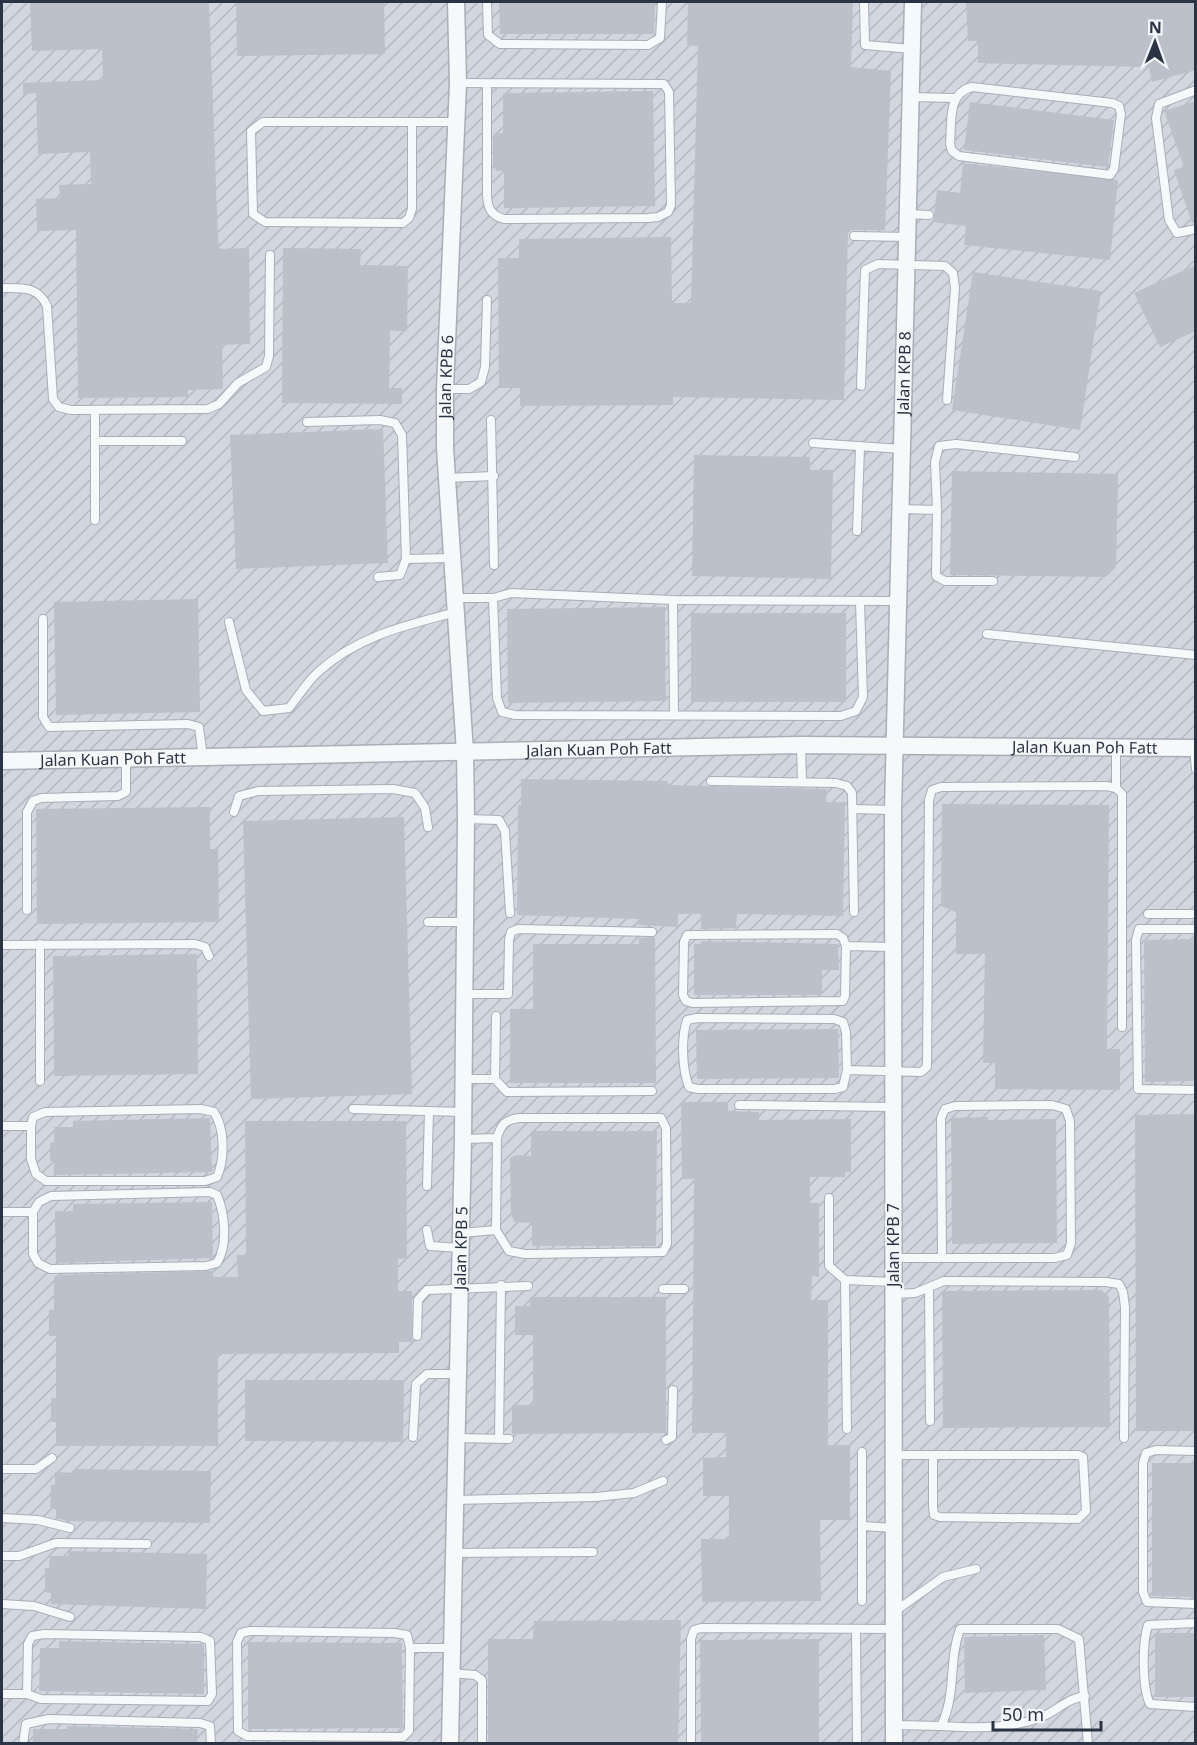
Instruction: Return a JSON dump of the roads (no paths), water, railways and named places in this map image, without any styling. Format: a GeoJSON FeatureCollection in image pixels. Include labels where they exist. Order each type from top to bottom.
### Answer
{"type":"FeatureCollection","features":[{"type":"Feature","properties":{"kind":"street","name":"Jalan KPB 6"},"geometry":{"type":"LineString","coordinates":[[456,2],[458,83],[445,389],[446,478],[465,752]]}},
{"type":"Feature","properties":{"kind":"street","name":"Jalan KPB 8"},"geometry":{"type":"LineString","coordinates":[[896,746],[913,2]]}},
{"type":"Feature","properties":{"kind":"street","name":"Jalan Kuan Poh Fatt"},"geometry":{"type":"LineString","coordinates":[[2,761],[801,746],[1195,748]]}},
{"type":"Feature","properties":{"kind":"street","name":"Jalan KPB 7"},"geometry":{"type":"LineString","coordinates":[[894,1743],[892,947],[896,746]]}},
{"type":"Feature","properties":{"kind":"street","name":"Jalan KPB 5"},"geometry":{"type":"LineString","coordinates":[[450,1743],[456,1374],[464,1112],[465,752]]}},
{"type":"Feature","properties":{"kind":"lane"},"geometry":{"type":"LineString","coordinates":[[487,2],[488,35],[500,44],[648,45],[660,38],[662,2]]}},
{"type":"Feature","properties":{"kind":"lane"},"geometry":{"type":"LineString","coordinates":[[864,2],[865,45],[869,48],[912,49]]}},
{"type":"Feature","properties":{"kind":"lane"},"geometry":{"type":"LineString","coordinates":[[458,83],[664,84],[669,92],[671,205],[668,212],[658,217],[648,218],[504,219],[495,216],[488,208],[487,196],[487,84]]}},
{"type":"Feature","properties":{"kind":"lane"},"geometry":{"type":"LineString","coordinates":[[972,87],[1112,103],[1119,106],[1121,114],[1114,169],[1110,175],[959,156],[951,151],[950,144],[954,98],[961,89],[972,87]]}},
{"type":"Feature","properties":{"kind":"lane"},"geometry":{"type":"LineString","coordinates":[[1196,90],[1159,104],[1156,118],[1169,220],[1177,233],[1196,230]]}},
{"type":"Feature","properties":{"kind":"lane"},"geometry":{"type":"LineString","coordinates":[[911,97],[954,98]]}},
{"type":"Feature","properties":{"kind":"lane"},"geometry":{"type":"LineString","coordinates":[[412,122],[412,208],[410,218],[403,223],[265,222],[253,214],[251,131],[256,125],[263,122],[412,122],[456,122]]}},
{"type":"Feature","properties":{"kind":"lane"},"geometry":{"type":"LineString","coordinates":[[908,214],[928,215]]}},
{"type":"Feature","properties":{"kind":"lane"},"geometry":{"type":"LineString","coordinates":[[855,236],[908,237]]}},
{"type":"Feature","properties":{"kind":"lane"},"geometry":{"type":"LineString","coordinates":[[2,288],[36,291],[47,306],[53,399],[59,406],[71,410],[208,409],[219,404],[238,383],[266,367],[269,356],[270,255]]}},
{"type":"Feature","properties":{"kind":"lane"},"geometry":{"type":"LineString","coordinates":[[861,386],[865,270],[878,264],[945,266],[952,273],[955,288],[947,400]]}},
{"type":"Feature","properties":{"kind":"lane"},"geometry":{"type":"LineString","coordinates":[[445,389],[469,389],[481,382],[485,367],[487,300]]}},
{"type":"Feature","properties":{"kind":"lane"},"geometry":{"type":"LineString","coordinates":[[94,410],[95,520]]}},
{"type":"Feature","properties":{"kind":"lane"},"geometry":{"type":"LineString","coordinates":[[308,422],[380,420],[395,423],[402,435],[406,559],[400,575],[378,577]]}},
{"type":"Feature","properties":{"kind":"lane"},"geometry":{"type":"LineString","coordinates":[[491,420],[494,476],[494,565]]}},
{"type":"Feature","properties":{"kind":"lane"},"geometry":{"type":"LineString","coordinates":[[95,441],[182,441]]}},
{"type":"Feature","properties":{"kind":"lane"},"geometry":{"type":"LineString","coordinates":[[813,443],[860,448],[902,449]]}},
{"type":"Feature","properties":{"kind":"lane"},"geometry":{"type":"LineString","coordinates":[[993,581],[945,581],[936,576],[935,462],[939,446],[956,444],[1075,457]]}},
{"type":"Feature","properties":{"kind":"lane"},"geometry":{"type":"LineString","coordinates":[[857,531],[860,448]]}},
{"type":"Feature","properties":{"kind":"lane"},"geometry":{"type":"LineString","coordinates":[[446,478],[494,476]]}},
{"type":"Feature","properties":{"kind":"lane"},"geometry":{"type":"LineString","coordinates":[[900,509],[937,510]]}},
{"type":"Feature","properties":{"kind":"lane"},"geometry":{"type":"LineString","coordinates":[[406,559],[451,558]]}},
{"type":"Feature","properties":{"kind":"lane"},"geometry":{"type":"LineString","coordinates":[[229,622],[246,690],[263,711],[289,708],[317,673],[353,645],[455,605],[512,593],[673,600],[898,601]]}},
{"type":"Feature","properties":{"kind":"lane"},"geometry":{"type":"LineString","coordinates":[[493,598],[497,698],[502,712],[515,715],[841,716],[856,711],[862,697],[860,602]]}},
{"type":"Feature","properties":{"kind":"lane"},"geometry":{"type":"LineString","coordinates":[[673,600],[674,715]]}},
{"type":"Feature","properties":{"kind":"lane"},"geometry":{"type":"LineString","coordinates":[[43,619],[43,717],[49,727],[188,724],[199,727],[203,759]]}},
{"type":"Feature","properties":{"kind":"lane"},"geometry":{"type":"LineString","coordinates":[[987,634],[1196,654]]}},
{"type":"Feature","properties":{"kind":"lane"},"geometry":{"type":"LineString","coordinates":[[801,746],[802,783]]}},
{"type":"Feature","properties":{"kind":"lane"},"geometry":{"type":"LineString","coordinates":[[1116,748],[1116,788]]}},
{"type":"Feature","properties":{"kind":"lane"},"geometry":{"type":"LineString","coordinates":[[1195,748],[1196,769]]}},
{"type":"Feature","properties":{"kind":"lane"},"geometry":{"type":"LineString","coordinates":[[27,910],[27,812],[33,801],[41,798],[118,796],[126,792],[126,760]]}},
{"type":"Feature","properties":{"kind":"lane"},"geometry":{"type":"LineString","coordinates":[[711,781],[836,783],[847,786],[852,793],[853,809],[854,912]]}},
{"type":"Feature","properties":{"kind":"lane"},"geometry":{"type":"LineString","coordinates":[[847,1070],[921,1072],[927,1067],[929,800],[932,790],[941,787],[1116,788],[1122,794],[1122,1027]]}},
{"type":"Feature","properties":{"kind":"lane"},"geometry":{"type":"LineString","coordinates":[[234,812],[239,796],[258,791],[393,789],[415,793],[425,808],[428,827]]}},
{"type":"Feature","properties":{"kind":"lane"},"geometry":{"type":"LineString","coordinates":[[853,809],[893,810]]}},
{"type":"Feature","properties":{"kind":"lane"},"geometry":{"type":"LineString","coordinates":[[466,819],[499,820],[505,831],[510,913]]}},
{"type":"Feature","properties":{"kind":"lane"},"geometry":{"type":"LineString","coordinates":[[1148,914],[1196,914]]}},
{"type":"Feature","properties":{"kind":"lane"},"geometry":{"type":"LineString","coordinates":[[428,922],[464,922]]}},
{"type":"Feature","properties":{"kind":"lane"},"geometry":{"type":"LineString","coordinates":[[464,994],[508,994],[509,940],[511,932],[518,929],[652,932]]}},
{"type":"Feature","properties":{"kind":"lane"},"geometry":{"type":"LineString","coordinates":[[1196,929],[1139,929],[1136,940],[1138,1089],[1196,1090]]}},
{"type":"Feature","properties":{"kind":"lane"},"geometry":{"type":"LineString","coordinates":[[837,934],[843,938],[846,946],[843,1001],[693,1003],[686,1001],[683,995],[684,942],[687,935],[837,934]]}},
{"type":"Feature","properties":{"kind":"lane"},"geometry":{"type":"LineString","coordinates":[[2,945],[195,944],[205,947],[209,956]]}},
{"type":"Feature","properties":{"kind":"lane"},"geometry":{"type":"LineString","coordinates":[[40,945],[40,1081]]}},
{"type":"Feature","properties":{"kind":"lane"},"geometry":{"type":"LineString","coordinates":[[846,946],[892,947]]}},
{"type":"Feature","properties":{"kind":"lane"},"geometry":{"type":"LineString","coordinates":[[496,1016],[495,1079],[507,1092],[652,1091]]}},
{"type":"Feature","properties":{"kind":"lane"},"geometry":{"type":"LineString","coordinates":[[697,1018],[834,1018],[843,1023],[846,1032],[847,1070],[843,1088],[835,1089],[689,1087],[685,1077],[684,1029],[687,1020],[697,1018]]}},
{"type":"Feature","properties":{"kind":"lane"},"geometry":{"type":"LineString","coordinates":[[464,1079],[495,1079]]}},
{"type":"Feature","properties":{"kind":"lane"},"geometry":{"type":"LineString","coordinates":[[739,1105],[893,1107]]}},
{"type":"Feature","properties":{"kind":"lane"},"geometry":{"type":"LineString","coordinates":[[893,1258],[1054,1258],[1067,1255],[1071,1243],[1070,1121],[1066,1110],[1052,1105],[945,1109],[941,1118],[942,1257]]}},
{"type":"Feature","properties":{"kind":"lane"},"geometry":{"type":"LineString","coordinates":[[201,1109],[214,1112],[219,1120],[221,1167],[217,1177],[205,1181],[46,1181],[36,1174],[34,1167],[31,1126],[33,1117],[45,1112],[201,1109]]}},
{"type":"Feature","properties":{"kind":"lane"},"geometry":{"type":"LineString","coordinates":[[353,1109],[464,1112]]}},
{"type":"Feature","properties":{"kind":"lane"},"geometry":{"type":"LineString","coordinates":[[427,1186],[429,1111]]}},
{"type":"Feature","properties":{"kind":"lane"},"geometry":{"type":"LineString","coordinates":[[519,1118],[661,1118],[666,1128],[667,1244],[663,1252],[653,1254],[525,1254],[509,1251],[496,1230],[497,1138],[506,1120],[519,1118]]}},
{"type":"Feature","properties":{"kind":"lane"},"geometry":{"type":"LineString","coordinates":[[2,1126],[31,1126]]}},
{"type":"Feature","properties":{"kind":"lane"},"geometry":{"type":"LineString","coordinates":[[463,1139],[497,1138]]}},
{"type":"Feature","properties":{"kind":"lane"},"geometry":{"type":"LineString","coordinates":[[210,1192],[217,1196],[222,1206],[224,1252],[217,1263],[206,1266],[50,1269],[38,1263],[33,1254],[33,1212],[39,1202],[51,1196],[210,1192]]}},
{"type":"Feature","properties":{"kind":"lane"},"geometry":{"type":"LineString","coordinates":[[829,1198],[829,1266],[845,1280],[915,1293],[944,1281],[1119,1284],[1123,1292],[1125,1307],[1124,1438]]}},
{"type":"Feature","properties":{"kind":"lane"},"geometry":{"type":"LineString","coordinates":[[2,1212],[33,1212]]}},
{"type":"Feature","properties":{"kind":"lane"},"geometry":{"type":"LineString","coordinates":[[427,1230],[430,1246],[461,1241],[496,1230]]}},
{"type":"Feature","properties":{"kind":"lane"},"geometry":{"type":"LineString","coordinates":[[845,1280],[847,1430]]}},
{"type":"Feature","properties":{"kind":"lane"},"geometry":{"type":"LineString","coordinates":[[499,1439],[501,1285]]}},
{"type":"Feature","properties":{"kind":"lane"},"geometry":{"type":"LineString","coordinates":[[417,1336],[418,1300],[427,1290],[501,1285],[528,1286]]}},
{"type":"Feature","properties":{"kind":"lane"},"geometry":{"type":"LineString","coordinates":[[929,1288],[930,1421]]}},
{"type":"Feature","properties":{"kind":"lane"},"geometry":{"type":"LineString","coordinates":[[663,1289],[684,1289]]}},
{"type":"Feature","properties":{"kind":"lane"},"geometry":{"type":"LineString","coordinates":[[413,1437],[416,1384],[426,1374],[456,1374]]}},
{"type":"Feature","properties":{"kind":"lane"},"geometry":{"type":"LineString","coordinates":[[666,1440],[672,1437],[673,1390]]}},
{"type":"Feature","properties":{"kind":"lane"},"geometry":{"type":"LineString","coordinates":[[456,1438],[509,1439]]}},
{"type":"Feature","properties":{"kind":"lane"},"geometry":{"type":"LineString","coordinates":[[1196,1450],[1156,1450],[1146,1453],[1143,1463],[1143,1592],[1147,1602],[1196,1604]]}},
{"type":"Feature","properties":{"kind":"lane"},"geometry":{"type":"LineString","coordinates":[[862,1452],[862,1601]]}},
{"type":"Feature","properties":{"kind":"lane"},"geometry":{"type":"LineString","coordinates":[[893,1455],[1078,1455],[1083,1457],[1086,1464],[1086,1511],[1078,1519],[940,1517],[934,1515],[933,1456]]}},
{"type":"Feature","properties":{"kind":"lane"},"geometry":{"type":"LineString","coordinates":[[2,1469],[36,1469],[52,1458]]}},
{"type":"Feature","properties":{"kind":"lane"},"geometry":{"type":"LineString","coordinates":[[454,1500],[596,1497],[634,1493],[663,1481]]}},
{"type":"Feature","properties":{"kind":"lane"},"geometry":{"type":"LineString","coordinates":[[2,1518],[38,1520],[70,1528]]}},
{"type":"Feature","properties":{"kind":"lane"},"geometry":{"type":"LineString","coordinates":[[863,1526],[894,1528]]}},
{"type":"Feature","properties":{"kind":"lane"},"geometry":{"type":"LineString","coordinates":[[2,1556],[19,1556],[57,1543],[147,1544]]}},
{"type":"Feature","properties":{"kind":"lane"},"geometry":{"type":"LineString","coordinates":[[453,1553],[593,1552]]}},
{"type":"Feature","properties":{"kind":"lane"},"geometry":{"type":"LineString","coordinates":[[894,1612],[943,1577],[976,1569]]}},
{"type":"Feature","properties":{"kind":"lane"},"geometry":{"type":"LineString","coordinates":[[2,1604],[34,1606],[70,1617]]}},
{"type":"Feature","properties":{"kind":"lane"},"geometry":{"type":"LineString","coordinates":[[1196,1623],[1148,1625],[1145,1635],[1145,1695],[1150,1704],[1196,1707]]}},
{"type":"Feature","properties":{"kind":"lane"},"geometry":{"type":"LineString","coordinates":[[691,1743],[691,1639],[694,1630],[712,1628],[894,1629]]}},
{"type":"Feature","properties":{"kind":"lane"},"geometry":{"type":"LineString","coordinates":[[856,1629],[857,1743]]}},
{"type":"Feature","properties":{"kind":"lane"},"geometry":{"type":"LineString","coordinates":[[941,1726],[950,1708],[954,1647],[960,1629],[1058,1629],[1079,1639],[1088,1743]]}},
{"type":"Feature","properties":{"kind":"lane"},"geometry":{"type":"LineString","coordinates":[[250,1631],[394,1633],[407,1635],[410,1647],[409,1731],[403,1737],[247,1736],[238,1731],[237,1642],[241,1633],[250,1631]]}},
{"type":"Feature","properties":{"kind":"lane"},"geometry":{"type":"LineString","coordinates":[[2,1694],[27,1694],[41,1699],[208,1701],[212,1694],[210,1641],[201,1637],[44,1634],[32,1636],[28,1644],[27,1694]]}},
{"type":"Feature","properties":{"kind":"lane"},"geometry":{"type":"LineString","coordinates":[[410,1647],[451,1648]]}},
{"type":"Feature","properties":{"kind":"lane"},"geometry":{"type":"LineString","coordinates":[[450,1673],[475,1675],[482,1680],[482,1743]]}},
{"type":"Feature","properties":{"kind":"lane"},"geometry":{"type":"LineString","coordinates":[[894,1725],[976,1728],[1015,1724],[1048,1714],[1069,1699],[1085,1696]]}},
{"type":"Feature","properties":{"kind":"lane"},"geometry":{"type":"LineString","coordinates":[[23,1743],[26,1724],[49,1719],[200,1723],[210,1726],[211,1743]]}}]}
